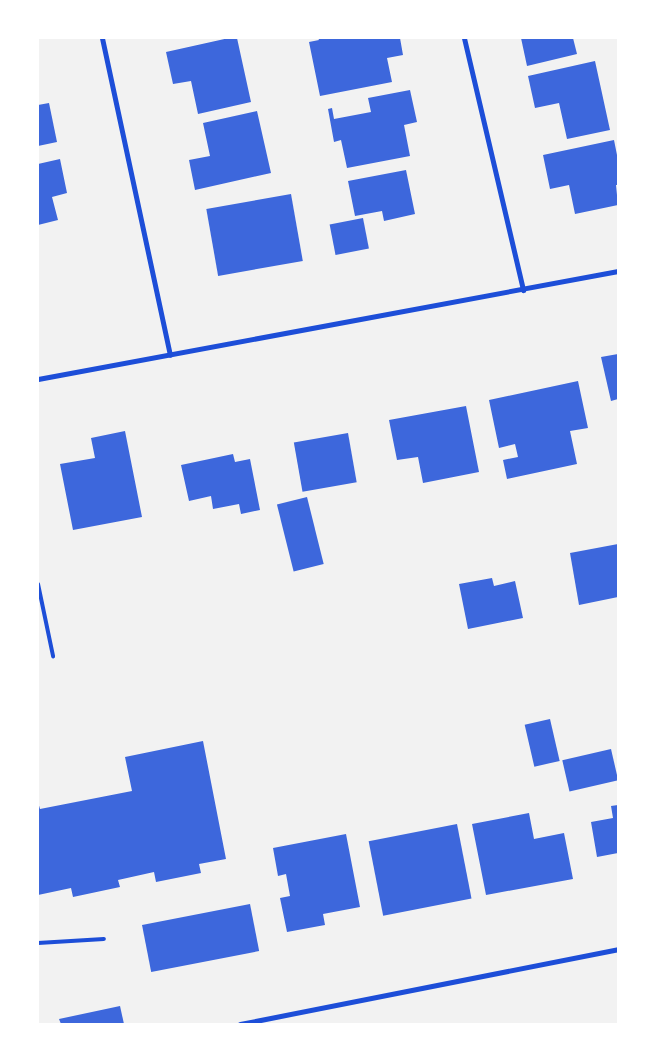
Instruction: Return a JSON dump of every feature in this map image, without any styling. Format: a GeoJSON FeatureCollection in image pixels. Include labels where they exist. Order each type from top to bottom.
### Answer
{"type":"FeatureCollection","features":[{"type":"Feature","properties":{"kind":"street"},"geometry":{"type":"LineString","coordinates":[[102,38],[170,355]]}},
{"type":"Feature","properties":{"kind":"street"},"geometry":{"type":"LineString","coordinates":[[464,38],[523,290]]}},
{"type":"Feature","properties":{"kind":"street"},"geometry":{"type":"LineString","coordinates":[[38,379],[618,271]]}},
{"type":"Feature","properties":{"kind":"street"},"geometry":{"type":"LineString","coordinates":[[240,1024],[618,949]]}},
{"type":"Feature","properties":{"kind":"lane"},"geometry":{"type":"LineString","coordinates":[[38,584],[53,656]]}},
{"type":"Feature","properties":{"kind":"lane"},"geometry":{"type":"LineString","coordinates":[[38,943],[104,939]]}},
{"type":"Feature","properties":{"kind":"building"},"geometry":{"type":"Polygon","coordinates":[[[229,38],[237,38],[251,102],[198,114],[191,81],[173,84],[166,52],[229,38]]]}},
{"type":"Feature","properties":{"kind":"building"},"geometry":{"type":"Polygon","coordinates":[[[318,38],[400,38],[403,55],[387,58],[392,82],[320,96],[309,42],[319,40],[318,38]]]}},
{"type":"Feature","properties":{"kind":"building"},"geometry":{"type":"Polygon","coordinates":[[[521,38],[573,38],[577,54],[527,66],[521,38]]]}},
{"type":"Feature","properties":{"kind":"building"},"geometry":{"type":"Polygon","coordinates":[[[595,61],[610,130],[567,139],[559,103],[535,108],[528,76],[595,61]]]}},
{"type":"Feature","properties":{"kind":"building"},"geometry":{"type":"Polygon","coordinates":[[[410,90],[417,122],[404,125],[410,156],[347,168],[341,140],[334,142],[328,109],[332,108],[334,119],[371,112],[368,98],[410,90]]]}},
{"type":"Feature","properties":{"kind":"building"},"geometry":{"type":"Polygon","coordinates":[[[49,103],[57,142],[38,146],[38,105],[49,103]]]}},
{"type":"Feature","properties":{"kind":"building"},"geometry":{"type":"Polygon","coordinates":[[[257,111],[271,173],[195,190],[189,160],[210,156],[203,123],[257,111]]]}},
{"type":"Feature","properties":{"kind":"building"},"geometry":{"type":"Polygon","coordinates":[[[614,140],[618,160],[618,185],[616,185],[618,205],[575,214],[569,185],[550,189],[543,155],[614,140]]]}},
{"type":"Feature","properties":{"kind":"building"},"geometry":{"type":"Polygon","coordinates":[[[60,159],[67,193],[52,197],[58,220],[38,225],[38,164],[60,159]]]}},
{"type":"Feature","properties":{"kind":"building"},"geometry":{"type":"Polygon","coordinates":[[[406,170],[415,214],[384,221],[382,211],[355,216],[348,181],[406,170]]]}},
{"type":"Feature","properties":{"kind":"building"},"geometry":{"type":"Polygon","coordinates":[[[291,194],[303,261],[218,276],[206,209],[291,194]]]}},
{"type":"Feature","properties":{"kind":"building"},"geometry":{"type":"Polygon","coordinates":[[[363,218],[369,248],[336,255],[330,224],[363,218]]]}},
{"type":"Feature","properties":{"kind":"building"},"geometry":{"type":"Polygon","coordinates":[[[618,354],[618,399],[611,401],[601,357],[618,354]]]}},
{"type":"Feature","properties":{"kind":"building"},"geometry":{"type":"Polygon","coordinates":[[[578,381],[588,428],[570,431],[577,464],[507,479],[503,460],[518,457],[515,444],[499,448],[489,400],[578,381]]]}},
{"type":"Feature","properties":{"kind":"building"},"geometry":{"type":"Polygon","coordinates":[[[466,406],[479,472],[423,483],[418,457],[397,460],[389,420],[466,406]]]}},
{"type":"Feature","properties":{"kind":"building"},"geometry":{"type":"Polygon","coordinates":[[[125,431],[142,517],[73,530],[60,464],[95,458],[91,438],[125,431]]]}},
{"type":"Feature","properties":{"kind":"building"},"geometry":{"type":"Polygon","coordinates":[[[348,433],[357,482],[303,492],[294,443],[348,433]]]}},
{"type":"Feature","properties":{"kind":"building"},"geometry":{"type":"Polygon","coordinates":[[[233,454],[235,462],[250,459],[260,510],[241,514],[239,504],[213,509],[211,496],[189,501],[181,465],[233,454]]]}},
{"type":"Feature","properties":{"kind":"building"},"geometry":{"type":"Polygon","coordinates":[[[307,497],[324,564],[294,571],[277,504],[307,497]]]}},
{"type":"Feature","properties":{"kind":"building"},"geometry":{"type":"Polygon","coordinates":[[[618,544],[618,597],[579,605],[570,553],[618,544]]]}},
{"type":"Feature","properties":{"kind":"building"},"geometry":{"type":"Polygon","coordinates":[[[492,578],[494,586],[515,581],[523,618],[468,629],[459,584],[492,578]]]}},
{"type":"Feature","properties":{"kind":"building"},"geometry":{"type":"Polygon","coordinates":[[[550,719],[560,761],[534,767],[525,725],[550,719]]]}},
{"type":"Feature","properties":{"kind":"building"},"geometry":{"type":"Polygon","coordinates":[[[203,741],[226,859],[199,864],[201,873],[156,882],[154,872],[118,880],[120,887],[73,897],[71,888],[38,895],[38,802],[40,809],[132,791],[125,757],[203,741]]]}},
{"type":"Feature","properties":{"kind":"building"},"geometry":{"type":"Polygon","coordinates":[[[611,749],[618,780],[569,791],[562,760],[611,749]]]}},
{"type":"Feature","properties":{"kind":"building"},"geometry":{"type":"Polygon","coordinates":[[[618,805],[618,853],[597,857],[591,822],[613,818],[611,806],[618,805]]]}},
{"type":"Feature","properties":{"kind":"building"},"geometry":{"type":"Polygon","coordinates":[[[529,813],[534,839],[564,833],[573,879],[486,895],[472,824],[529,813]]]}},
{"type":"Feature","properties":{"kind":"building"},"geometry":{"type":"Polygon","coordinates":[[[457,824],[472,899],[383,916],[369,841],[457,824]]]}},
{"type":"Feature","properties":{"kind":"building"},"geometry":{"type":"Polygon","coordinates":[[[346,834],[360,907],[323,914],[325,925],[287,932],[280,898],[290,896],[286,874],[278,876],[273,848],[346,834]]]}},
{"type":"Feature","properties":{"kind":"building"},"geometry":{"type":"Polygon","coordinates":[[[250,904],[259,951],[151,972],[142,925],[250,904]]]}},
{"type":"Feature","properties":{"kind":"building"},"geometry":{"type":"Polygon","coordinates":[[[120,1006],[124,1024],[61,1024],[59,1019],[120,1006]]]}}]}
